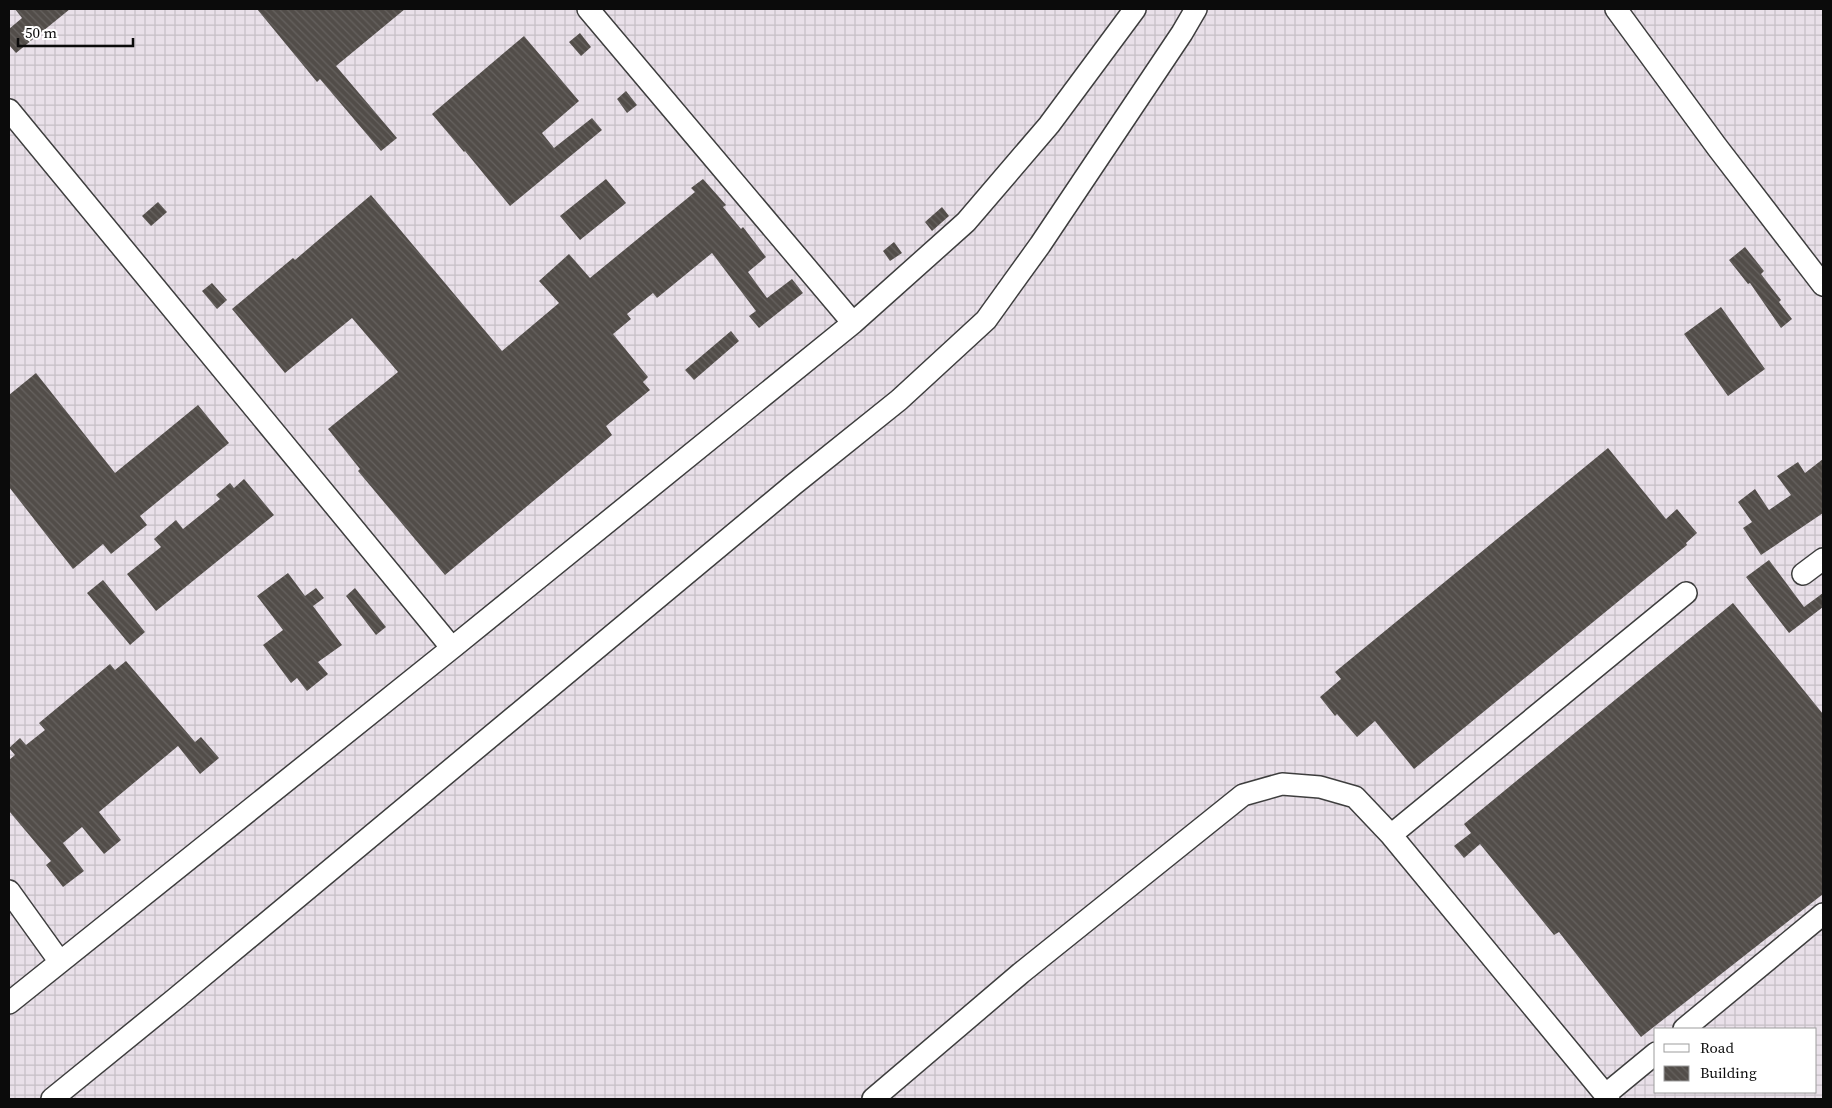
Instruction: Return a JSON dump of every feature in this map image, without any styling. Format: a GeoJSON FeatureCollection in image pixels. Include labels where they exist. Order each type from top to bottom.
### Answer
{"type":"FeatureCollection","features":[{"type":"Feature","properties":{"kind":"street"},"geometry":{"type":"LineString","coordinates":[[588,9],[853,324]]}},
{"type":"Feature","properties":{"kind":"street"},"geometry":{"type":"LineString","coordinates":[[9,1003],[853,324],[966,222],[1049,125],[1135,9]]}},
{"type":"Feature","properties":{"kind":"street"},"geometry":{"type":"LineString","coordinates":[[52,1099],[793,485],[899,400],[986,320],[1040,245],[1182,33],[1196,9]]}},
{"type":"Feature","properties":{"kind":"street"},"geometry":{"type":"LineString","coordinates":[[1616,9],[1717,147],[1823,285]]}},
{"type":"Feature","properties":{"kind":"street"},"geometry":{"type":"LineString","coordinates":[[9,110],[452,648]]}},
{"type":"Feature","properties":{"kind":"street"},"geometry":{"type":"LineString","coordinates":[[1803,574],[1823,559]]}},
{"type":"Feature","properties":{"kind":"street"},"geometry":{"type":"LineString","coordinates":[[1391,835],[1686,593]]}},
{"type":"Feature","properties":{"kind":"street"},"geometry":{"type":"LineString","coordinates":[[873,1099],[1020,973],[1244,795],[1282,784],[1320,786],[1355,796],[1391,835],[1607,1097],[1654,1055]]}},
{"type":"Feature","properties":{"kind":"street"},"geometry":{"type":"LineString","coordinates":[[9,891],[60,962]]}},
{"type":"Feature","properties":{"kind":"street"},"geometry":{"type":"LineString","coordinates":[[1685,1028],[1823,914]]}},
{"type":"Feature","properties":{"kind":"shaded area"},"geometry":{"type":"Polygon","coordinates":[[[9,9],[1823,9],[1823,1099],[9,1099],[9,9]]]}},
{"type":"Feature","properties":{"kind":"building"},"geometry":{"type":"Polygon","coordinates":[[[15,9],[70,9],[16,53],[9,45],[9,29],[22,18],[15,9]]]}},
{"type":"Feature","properties":{"kind":"building"},"geometry":{"type":"Polygon","coordinates":[[[257,9],[405,9],[336,66],[397,138],[381,151],[320,79],[317,82],[257,9]]]}},
{"type":"Feature","properties":{"kind":"building"},"geometry":{"type":"Polygon","coordinates":[[[580,33],[591,47],[581,56],[569,42],[580,33]]]}},
{"type":"Feature","properties":{"kind":"building"},"geometry":{"type":"Polygon","coordinates":[[[524,36],[579,101],[542,133],[554,148],[592,118],[602,130],[510,206],[432,114],[524,36]]]}},
{"type":"Feature","properties":{"kind":"building"},"geometry":{"type":"Polygon","coordinates":[[[626,91],[637,105],[627,113],[617,99],[626,91]]]}},
{"type":"Feature","properties":{"kind":"building"},"geometry":{"type":"Polygon","coordinates":[[[606,179],[626,203],[580,240],[560,216],[606,179]]]}},
{"type":"Feature","properties":{"kind":"building"},"geometry":{"type":"Polygon","coordinates":[[[703,179],[726,205],[723,207],[741,229],[743,227],[766,257],[748,272],[767,298],[792,279],[803,293],[759,328],[749,316],[756,311],[712,253],[657,298],[653,293],[627,314],[631,319],[613,334],[648,377],[643,382],[650,390],[606,426],[612,435],[445,575],[358,471],[360,469],[328,429],[398,372],[352,318],[285,373],[232,309],[293,258],[295,260],[371,195],[502,351],[559,303],[539,281],[569,254],[590,278],[695,192],[691,188],[703,179]]]}},
{"type":"Feature","properties":{"kind":"building"},"geometry":{"type":"Polygon","coordinates":[[[158,202],[167,212],[151,226],[142,216],[158,202]]]}},
{"type":"Feature","properties":{"kind":"building"},"geometry":{"type":"Polygon","coordinates":[[[942,207],[949,216],[932,231],[925,222],[942,207]]]}},
{"type":"Feature","properties":{"kind":"building"},"geometry":{"type":"Polygon","coordinates":[[[894,242],[902,253],[890,261],[883,251],[894,242]]]}},
{"type":"Feature","properties":{"kind":"building"},"geometry":{"type":"Polygon","coordinates":[[[1745,247],[1764,271],[1761,274],[1781,300],[1779,302],[1792,319],[1781,328],[1750,283],[1748,284],[1729,260],[1745,247]]]}},
{"type":"Feature","properties":{"kind":"building"},"geometry":{"type":"Polygon","coordinates":[[[212,283],[227,300],[217,309],[202,291],[212,283]]]}},
{"type":"Feature","properties":{"kind":"building"},"geometry":{"type":"Polygon","coordinates":[[[1721,307],[1765,369],[1728,396],[1684,334],[1721,307]]]}},
{"type":"Feature","properties":{"kind":"building"},"geometry":{"type":"Polygon","coordinates":[[[731,331],[739,341],[694,380],[685,370],[731,331]]]}},
{"type":"Feature","properties":{"kind":"building"},"geometry":{"type":"Polygon","coordinates":[[[36,373],[115,473],[198,405],[229,443],[140,516],[147,525],[111,554],[103,544],[73,569],[9,487],[9,395],[36,373]]]}},
{"type":"Feature","properties":{"kind":"building"},"geometry":{"type":"Polygon","coordinates":[[[1608,448],[1666,519],[1677,509],[1697,533],[1686,543],[1687,545],[1414,769],[1375,721],[1357,737],[1337,714],[1335,716],[1320,697],[1341,679],[1335,672],[1608,448]]]}},
{"type":"Feature","properties":{"kind":"building"},"geometry":{"type":"Polygon","coordinates":[[[1823,459],[1823,513],[1761,555],[1743,528],[1752,522],[1738,502],[1755,489],[1769,510],[1791,495],[1777,476],[1798,462],[1805,473],[1823,459]]]}},
{"type":"Feature","properties":{"kind":"building"},"geometry":{"type":"Polygon","coordinates":[[[244,479],[274,515],[156,611],[127,574],[161,547],[154,539],[176,520],[183,529],[220,499],[216,495],[230,483],[234,488],[244,479]]]}},
{"type":"Feature","properties":{"kind":"building"},"geometry":{"type":"Polygon","coordinates":[[[1769,560],[1804,607],[1823,593],[1823,607],[1789,633],[1746,577],[1769,560]]]}},
{"type":"Feature","properties":{"kind":"building"},"geometry":{"type":"Polygon","coordinates":[[[288,573],[305,596],[316,588],[324,598],[313,606],[342,645],[318,662],[328,674],[307,691],[297,678],[291,683],[263,645],[283,630],[257,596],[288,573]]]}},
{"type":"Feature","properties":{"kind":"building"},"geometry":{"type":"Polygon","coordinates":[[[103,580],[145,632],[130,645],[87,593],[103,580]]]}},
{"type":"Feature","properties":{"kind":"building"},"geometry":{"type":"Polygon","coordinates":[[[355,588],[386,627],[376,635],[346,596],[355,588]]]}},
{"type":"Feature","properties":{"kind":"building"},"geometry":{"type":"Polygon","coordinates":[[[1733,603],[1823,714],[1823,894],[1641,1037],[1559,932],[1554,935],[1480,844],[1464,858],[1454,846],[1471,833],[1464,824],[1733,603]]]}},
{"type":"Feature","properties":{"kind":"building"},"geometry":{"type":"Polygon","coordinates":[[[126,661],[195,742],[201,737],[219,758],[200,774],[178,746],[99,812],[121,840],[104,854],[82,827],[63,843],[84,871],[63,887],[46,865],[51,861],[9,811],[9,760],[15,755],[9,748],[20,738],[26,745],[45,730],[39,723],[110,664],[115,670],[126,661]]]}}]}
